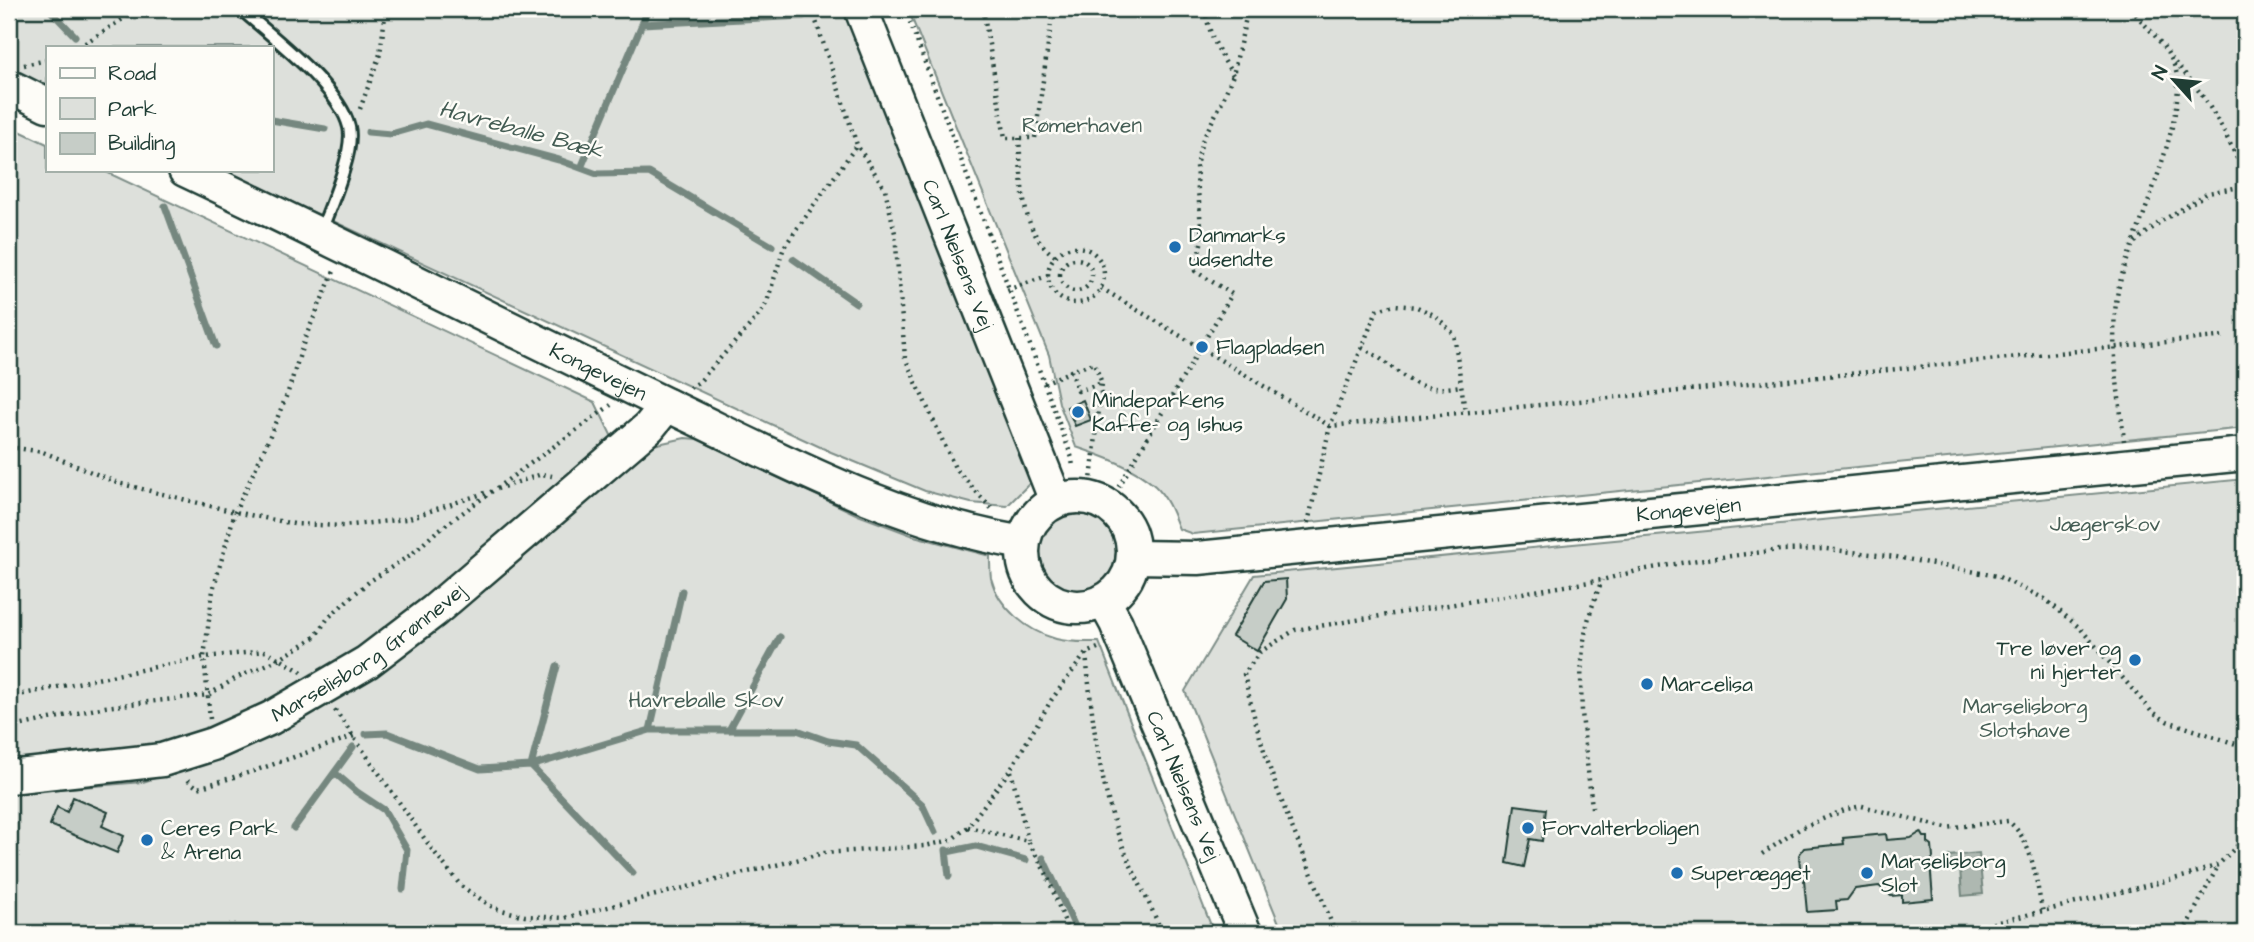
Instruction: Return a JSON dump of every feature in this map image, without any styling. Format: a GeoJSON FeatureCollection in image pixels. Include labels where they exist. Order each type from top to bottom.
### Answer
{"type":"FeatureCollection","features":[{"type":"Feature","properties":{"kind":"street","name":"Carl Nielsens Vej"},"geometry":{"type":"LineString","coordinates":[[861,9],[1082,500]]}},
{"type":"Feature","properties":{"kind":"street"},"geometry":{"type":"LineString","coordinates":[[9,86],[46,104]]}},
{"type":"Feature","properties":{"kind":"street","name":"Kongevejen"},"geometry":{"type":"LineString","coordinates":[[189,172],[817,477],[917,517],[1023,543]]}},
{"type":"Feature","properties":{"kind":"street","name":"Marselisborg Grønnevej"},"geometry":{"type":"LineString","coordinates":[[9,777],[162,760],[213,744],[271,718],[320,691],[367,662],[434,611],[649,427],[667,405]]}},
{"type":"Feature","properties":{"kind":"street","name":"Kongevejen"},"geometry":{"type":"LineString","coordinates":[[1133,557],[1198,558],[2245,454]]}},
{"type":"Feature","properties":{"kind":"street"},"geometry":{"type":"LineString","coordinates":[[1082,500],[1119,515],[1128,527],[1133,557],[1129,573],[1120,588],[1104,601],[1089,607],[1074,608],[1059,605],[1034,587],[1022,558],[1023,543],[1034,518],[1082,500]]}},
{"type":"Feature","properties":{"kind":"street","name":"Carl Nielsens Vej"},"geometry":{"type":"LineString","coordinates":[[1104,601],[1245,933]]}},
{"type":"Feature","properties":{"kind":"lane"},"geometry":{"type":"LineString","coordinates":[[241,9],[319,80],[340,108],[350,128],[333,240]]}},
{"type":"Feature","properties":{"kind":"path"},"geometry":{"type":"LineString","coordinates":[[81,46],[129,15],[132,9]]}},
{"type":"Feature","properties":{"kind":"path"},"geometry":{"type":"LineString","coordinates":[[350,128],[363,104],[380,54],[386,9]]}},
{"type":"Feature","properties":{"kind":"path"},"geometry":{"type":"LineString","coordinates":[[813,9],[857,145],[885,189],[894,233],[905,358],[955,468],[1023,543]]}},
{"type":"Feature","properties":{"kind":"path"},"geometry":{"type":"LineString","coordinates":[[905,9],[1072,458],[1082,500]]}},
{"type":"Feature","properties":{"kind":"path"},"geometry":{"type":"LineString","coordinates":[[983,9],[1005,138],[1035,138],[1053,9]]}},
{"type":"Feature","properties":{"kind":"path"},"geometry":{"type":"LineString","coordinates":[[1205,9],[1206,20],[1217,49],[1233,75]]}},
{"type":"Feature","properties":{"kind":"path"},"geometry":{"type":"LineString","coordinates":[[1082,500],[1200,348],[1232,293],[1195,271],[1202,239],[1196,166],[1202,141],[1233,75],[1248,9]]}},
{"type":"Feature","properties":{"kind":"path"},"geometry":{"type":"LineString","coordinates":[[2131,9],[2203,96],[2228,138],[2245,176]]}},
{"type":"Feature","properties":{"kind":"path"},"geometry":{"type":"LineString","coordinates":[[2124,446],[2115,317],[2120,282],[2177,108],[2177,71],[2172,60]]}},
{"type":"Feature","properties":{"kind":"path"},"geometry":{"type":"LineString","coordinates":[[1019,138],[1023,199],[1030,222],[1041,243],[1055,256]]}},
{"type":"Feature","properties":{"kind":"path"},"geometry":{"type":"LineString","coordinates":[[667,405],[699,382],[760,314],[767,302],[784,247],[857,145]]}},
{"type":"Feature","properties":{"kind":"path"},"geometry":{"type":"LineString","coordinates":[[2134,242],[2160,222],[2208,193],[2245,186]]}},
{"type":"Feature","properties":{"kind":"path"},"geometry":{"type":"LineString","coordinates":[[2245,225],[2245,297]]}},
{"type":"Feature","properties":{"kind":"path"},"geometry":{"type":"LineString","coordinates":[[213,744],[204,657],[213,590],[235,512],[288,392],[333,240]]}},
{"type":"Feature","properties":{"kind":"path"},"geometry":{"type":"LineString","coordinates":[[1077,246],[1092,251],[1102,264],[1104,280],[1101,288],[1089,300],[1081,303],[1065,301],[1058,297],[1052,291],[1048,276],[1055,256],[1061,250],[1077,246]]}},
{"type":"Feature","properties":{"kind":"path"},"geometry":{"type":"LineString","coordinates":[[1084,261],[1092,251]]}},
{"type":"Feature","properties":{"kind":"path"},"geometry":{"type":"LineString","coordinates":[[1074,259],[1084,261],[1093,274],[1090,284],[1080,291],[1065,287],[1060,278],[1064,264],[1074,259]]}},
{"type":"Feature","properties":{"kind":"path"},"geometry":{"type":"LineString","coordinates":[[1008,290],[1048,276]]}},
{"type":"Feature","properties":{"kind":"path"},"geometry":{"type":"LineString","coordinates":[[1058,297],[1065,287]]}},
{"type":"Feature","properties":{"kind":"path"},"geometry":{"type":"LineString","coordinates":[[1101,288],[1330,426],[2227,336]]}},
{"type":"Feature","properties":{"kind":"path"},"geometry":{"type":"LineString","coordinates":[[1307,527],[1330,426],[1377,310],[1395,305],[1417,307],[1436,316],[1454,334],[1465,412]]}},
{"type":"Feature","properties":{"kind":"path"},"geometry":{"type":"LineString","coordinates":[[1362,348],[1375,353],[1419,385],[1433,388],[1462,386]]}},
{"type":"Feature","properties":{"kind":"path"},"geometry":{"type":"LineString","coordinates":[[1044,383],[1094,363],[1102,383],[1082,500]]}},
{"type":"Feature","properties":{"kind":"path"},"geometry":{"type":"LineString","coordinates":[[1071,371],[1078,391],[1102,383]]}},
{"type":"Feature","properties":{"kind":"path"},"geometry":{"type":"LineString","coordinates":[[9,728],[105,707],[208,695],[238,677],[280,659],[315,637],[328,618],[370,581],[412,554],[490,491],[634,389]]}},
{"type":"Feature","properties":{"kind":"path"},"geometry":{"type":"LineString","coordinates":[[9,447],[43,452],[118,483],[294,524],[343,526],[406,519],[542,474],[587,480]]}},
{"type":"Feature","properties":{"kind":"path"},"geometry":{"type":"LineString","coordinates":[[1335,933],[1321,892],[1275,785],[1254,721],[1244,674],[1260,652],[1295,630],[1602,580],[1698,560],[1780,550],[1826,549],[1896,556],[1997,576],[2045,598],[2080,628],[2151,711],[2167,721],[2245,747]]}},
{"type":"Feature","properties":{"kind":"path"},"geometry":{"type":"LineString","coordinates":[[1592,808],[1582,714],[1583,649],[1591,609],[1602,580]]}},
{"type":"Feature","properties":{"kind":"path"},"geometry":{"type":"LineString","coordinates":[[9,697],[204,657],[266,651],[299,669],[320,691],[461,886],[494,908],[525,916],[564,918],[824,853],[925,846],[951,840],[968,827],[1010,770],[1052,699],[1086,653],[1121,637]]}},
{"type":"Feature","properties":{"kind":"path"},"geometry":{"type":"LineString","coordinates":[[1086,653],[1095,746],[1107,799],[1120,838],[1162,933]]}},
{"type":"Feature","properties":{"kind":"path"},"geometry":{"type":"LineString","coordinates":[[162,760],[198,788],[354,736]]}},
{"type":"Feature","properties":{"kind":"path"},"geometry":{"type":"LineString","coordinates":[[1010,770],[1028,841],[1047,875],[1069,933]]}},
{"type":"Feature","properties":{"kind":"path"},"geometry":{"type":"LineString","coordinates":[[1762,854],[1801,828],[1847,809],[1862,806],[1946,828],[2008,821],[2018,829],[2026,842],[2043,912]]}},
{"type":"Feature","properties":{"kind":"path"},"geometry":{"type":"LineString","coordinates":[[968,827],[1028,841]]}},
{"type":"Feature","properties":{"kind":"path"},"geometry":{"type":"LineString","coordinates":[[2183,933],[2218,865],[2245,838]]}},
{"type":"Feature","properties":{"kind":"path"},"geometry":{"type":"LineString","coordinates":[[1881,933],[1955,930],[1982,926],[2186,876],[2218,865]]}},
{"type":"Feature","properties":{"kind":"path"},"geometry":{"type":"LineString","coordinates":[[1982,926],[1983,933]]}},
{"type":"Feature","properties":{"kind":"green space"},"geometry":{"type":"Polygon","coordinates":[[[9,9],[847,9],[1031,482],[1007,506],[971,503],[925,491],[831,452],[227,172],[273,172],[273,46],[46,46],[46,91],[9,73],[9,9]]]}},
{"type":"Feature","properties":{"kind":"green space","name":"Rømerhaven"},"geometry":{"type":"Polygon","coordinates":[[[908,9],[2245,9],[2245,428],[1193,534],[1179,529],[1163,495],[1147,479],[1118,463],[1076,447],[1059,403],[1049,355],[908,9]]]}},
{"type":"Feature","properties":{"kind":"green space"},"geometry":{"type":"Polygon","coordinates":[[[9,126],[46,144],[46,172],[106,172],[595,402],[612,437],[370,643],[251,717],[147,750],[9,759],[9,126]]]}},
{"type":"Feature","properties":{"kind":"green space","name":"Havreballe Skov"},"geometry":{"type":"Polygon","coordinates":[[[685,438],[697,439],[858,515],[914,536],[990,556],[991,578],[1000,599],[1025,624],[1056,639],[1099,642],[1214,933],[9,933],[9,793],[143,782],[215,758],[311,714],[357,684],[649,446],[685,438]]]}},
{"type":"Feature","properties":{"kind":"green space","name":"Marselisborg Slotshave"},"geometry":{"type":"Polygon","coordinates":[[[2245,479],[2245,933],[1283,933],[1185,691],[1254,575],[2245,479]]]}},
{"type":"Feature","properties":{"kind":"green space"},"geometry":{"type":"Polygon","coordinates":[[[1078,512],[1093,515],[1106,524],[1115,537],[1118,552],[1115,567],[1106,580],[1093,589],[1078,592],[1063,589],[1050,580],[1041,567],[1038,552],[1041,537],[1050,524],[1063,515],[1078,512]]]}},
{"type":"Feature","properties":{"kind":"shaded area"},"geometry":{"type":"Polygon","coordinates":[[[1979,853],[1983,894],[1962,896],[1960,868],[1950,868],[1949,856],[1979,853]]]}},
{"type":"Feature","properties":{"kind":"building"},"geometry":{"type":"Polygon","coordinates":[[[1083,400],[1091,420],[1075,426],[1067,407],[1083,400]]]}},
{"type":"Feature","properties":{"kind":"building"},"geometry":{"type":"Polygon","coordinates":[[[1286,579],[1287,599],[1257,651],[1232,636],[1264,581],[1286,579]]]}},
{"type":"Feature","properties":{"kind":"building"},"geometry":{"type":"Polygon","coordinates":[[[73,797],[108,812],[102,826],[124,836],[117,853],[50,825],[57,807],[67,812],[73,797]]]}},
{"type":"Feature","properties":{"kind":"building","name":"Forvalterboligen"},"geometry":{"type":"Polygon","coordinates":[[[1515,805],[1546,809],[1542,841],[1530,839],[1524,867],[1507,863],[1515,805]]]}},
{"type":"Feature","properties":{"kind":"building","name":"Marselisborg Slot"},"geometry":{"type":"Polygon","coordinates":[[[1921,832],[1924,837],[1928,837],[1928,843],[1932,846],[1933,858],[1930,862],[1933,899],[1902,902],[1902,895],[1891,896],[1879,886],[1855,889],[1847,900],[1836,901],[1837,910],[1807,912],[1799,855],[1804,848],[1844,844],[1843,838],[1886,834],[1887,840],[1911,838],[1921,832]]]}},
{"type":"Feature","properties":{"kind":"waterway"},"geometry":{"type":"LineString","coordinates":[[49,9],[75,36]]}},
{"type":"Feature","properties":{"kind":"waterway"},"geometry":{"type":"LineString","coordinates":[[642,24],[648,9]]}},
{"type":"Feature","properties":{"kind":"waterway"},"geometry":{"type":"LineString","coordinates":[[581,168],[642,24],[803,16]]}},
{"type":"Feature","properties":{"kind":"waterway"},"geometry":{"type":"LineString","coordinates":[[273,120],[325,129]]}},
{"type":"Feature","properties":{"kind":"waterway","name":"Havreballe Bæk"},"geometry":{"type":"LineString","coordinates":[[368,132],[391,134],[426,124],[559,160],[597,174],[649,173],[772,246]]}},
{"type":"Feature","properties":{"kind":"waterway"},"geometry":{"type":"LineString","coordinates":[[165,206],[216,346]]}},
{"type":"Feature","properties":{"kind":"waterway","name":"Havreballe Bæk"},"geometry":{"type":"LineString","coordinates":[[793,259],[856,303]]}},
{"type":"Feature","properties":{"kind":"waterway"},"geometry":{"type":"LineString","coordinates":[[650,730],[682,591]]}},
{"type":"Feature","properties":{"kind":"waterway"},"geometry":{"type":"LineString","coordinates":[[729,730],[780,637]]}},
{"type":"Feature","properties":{"kind":"waterway"},"geometry":{"type":"LineString","coordinates":[[557,666],[531,766],[633,873]]}},
{"type":"Feature","properties":{"kind":"waterway"},"geometry":{"type":"LineString","coordinates":[[366,734],[387,733],[480,769],[531,766],[650,730],[797,730],[828,741],[856,745],[922,804],[935,832]]}},
{"type":"Feature","properties":{"kind":"waterway"},"geometry":{"type":"LineString","coordinates":[[294,828],[353,747]]}},
{"type":"Feature","properties":{"kind":"waterway"},"geometry":{"type":"LineString","coordinates":[[335,773],[384,810],[407,850],[403,889]]}},
{"type":"Feature","properties":{"kind":"waterway"},"geometry":{"type":"LineString","coordinates":[[947,852],[976,846],[1026,860]]}},
{"type":"Feature","properties":{"kind":"waterway"},"geometry":{"type":"LineString","coordinates":[[946,850],[949,876]]}},
{"type":"Feature","properties":{"kind":"waterway"},"geometry":{"type":"LineString","coordinates":[[1043,858],[1078,933]]}},
{"type":"Feature","properties":{"kind":"place","name":"Danmarks udsendte"},"geometry":{"type":"Point","coordinates":[1175,247]}},
{"type":"Feature","properties":{"kind":"place","name":"Flagpladsen"},"geometry":{"type":"Point","coordinates":[1202,347]}},
{"type":"Feature","properties":{"kind":"place","name":"Mindeparkens Kaffe- og Ishus"},"geometry":{"type":"Point","coordinates":[1078,412]}},
{"type":"Feature","properties":{"kind":"place","name":"Tre løver og ni hjerter"},"geometry":{"type":"Point","coordinates":[2135,660]}},
{"type":"Feature","properties":{"kind":"place","name":"Marcelisa"},"geometry":{"type":"Point","coordinates":[1647,684]}},
{"type":"Feature","properties":{"kind":"place","name":"Forvalterboligen"},"geometry":{"type":"Point","coordinates":[1528,828]}},
{"type":"Feature","properties":{"kind":"place","name":"Ceres Park & Arena"},"geometry":{"type":"Point","coordinates":[147,840]}},
{"type":"Feature","properties":{"kind":"place","name":"Superægget"},"geometry":{"type":"Point","coordinates":[1677,873]}},
{"type":"Feature","properties":{"kind":"place","name":"Marselisborg Slot"},"geometry":{"type":"Point","coordinates":[1867,873]}},
{"type":"Feature","properties":{"kind":"park label","name":"Jægerskov"},"geometry":{"type":"Point","coordinates":[2105,524]}}]}
